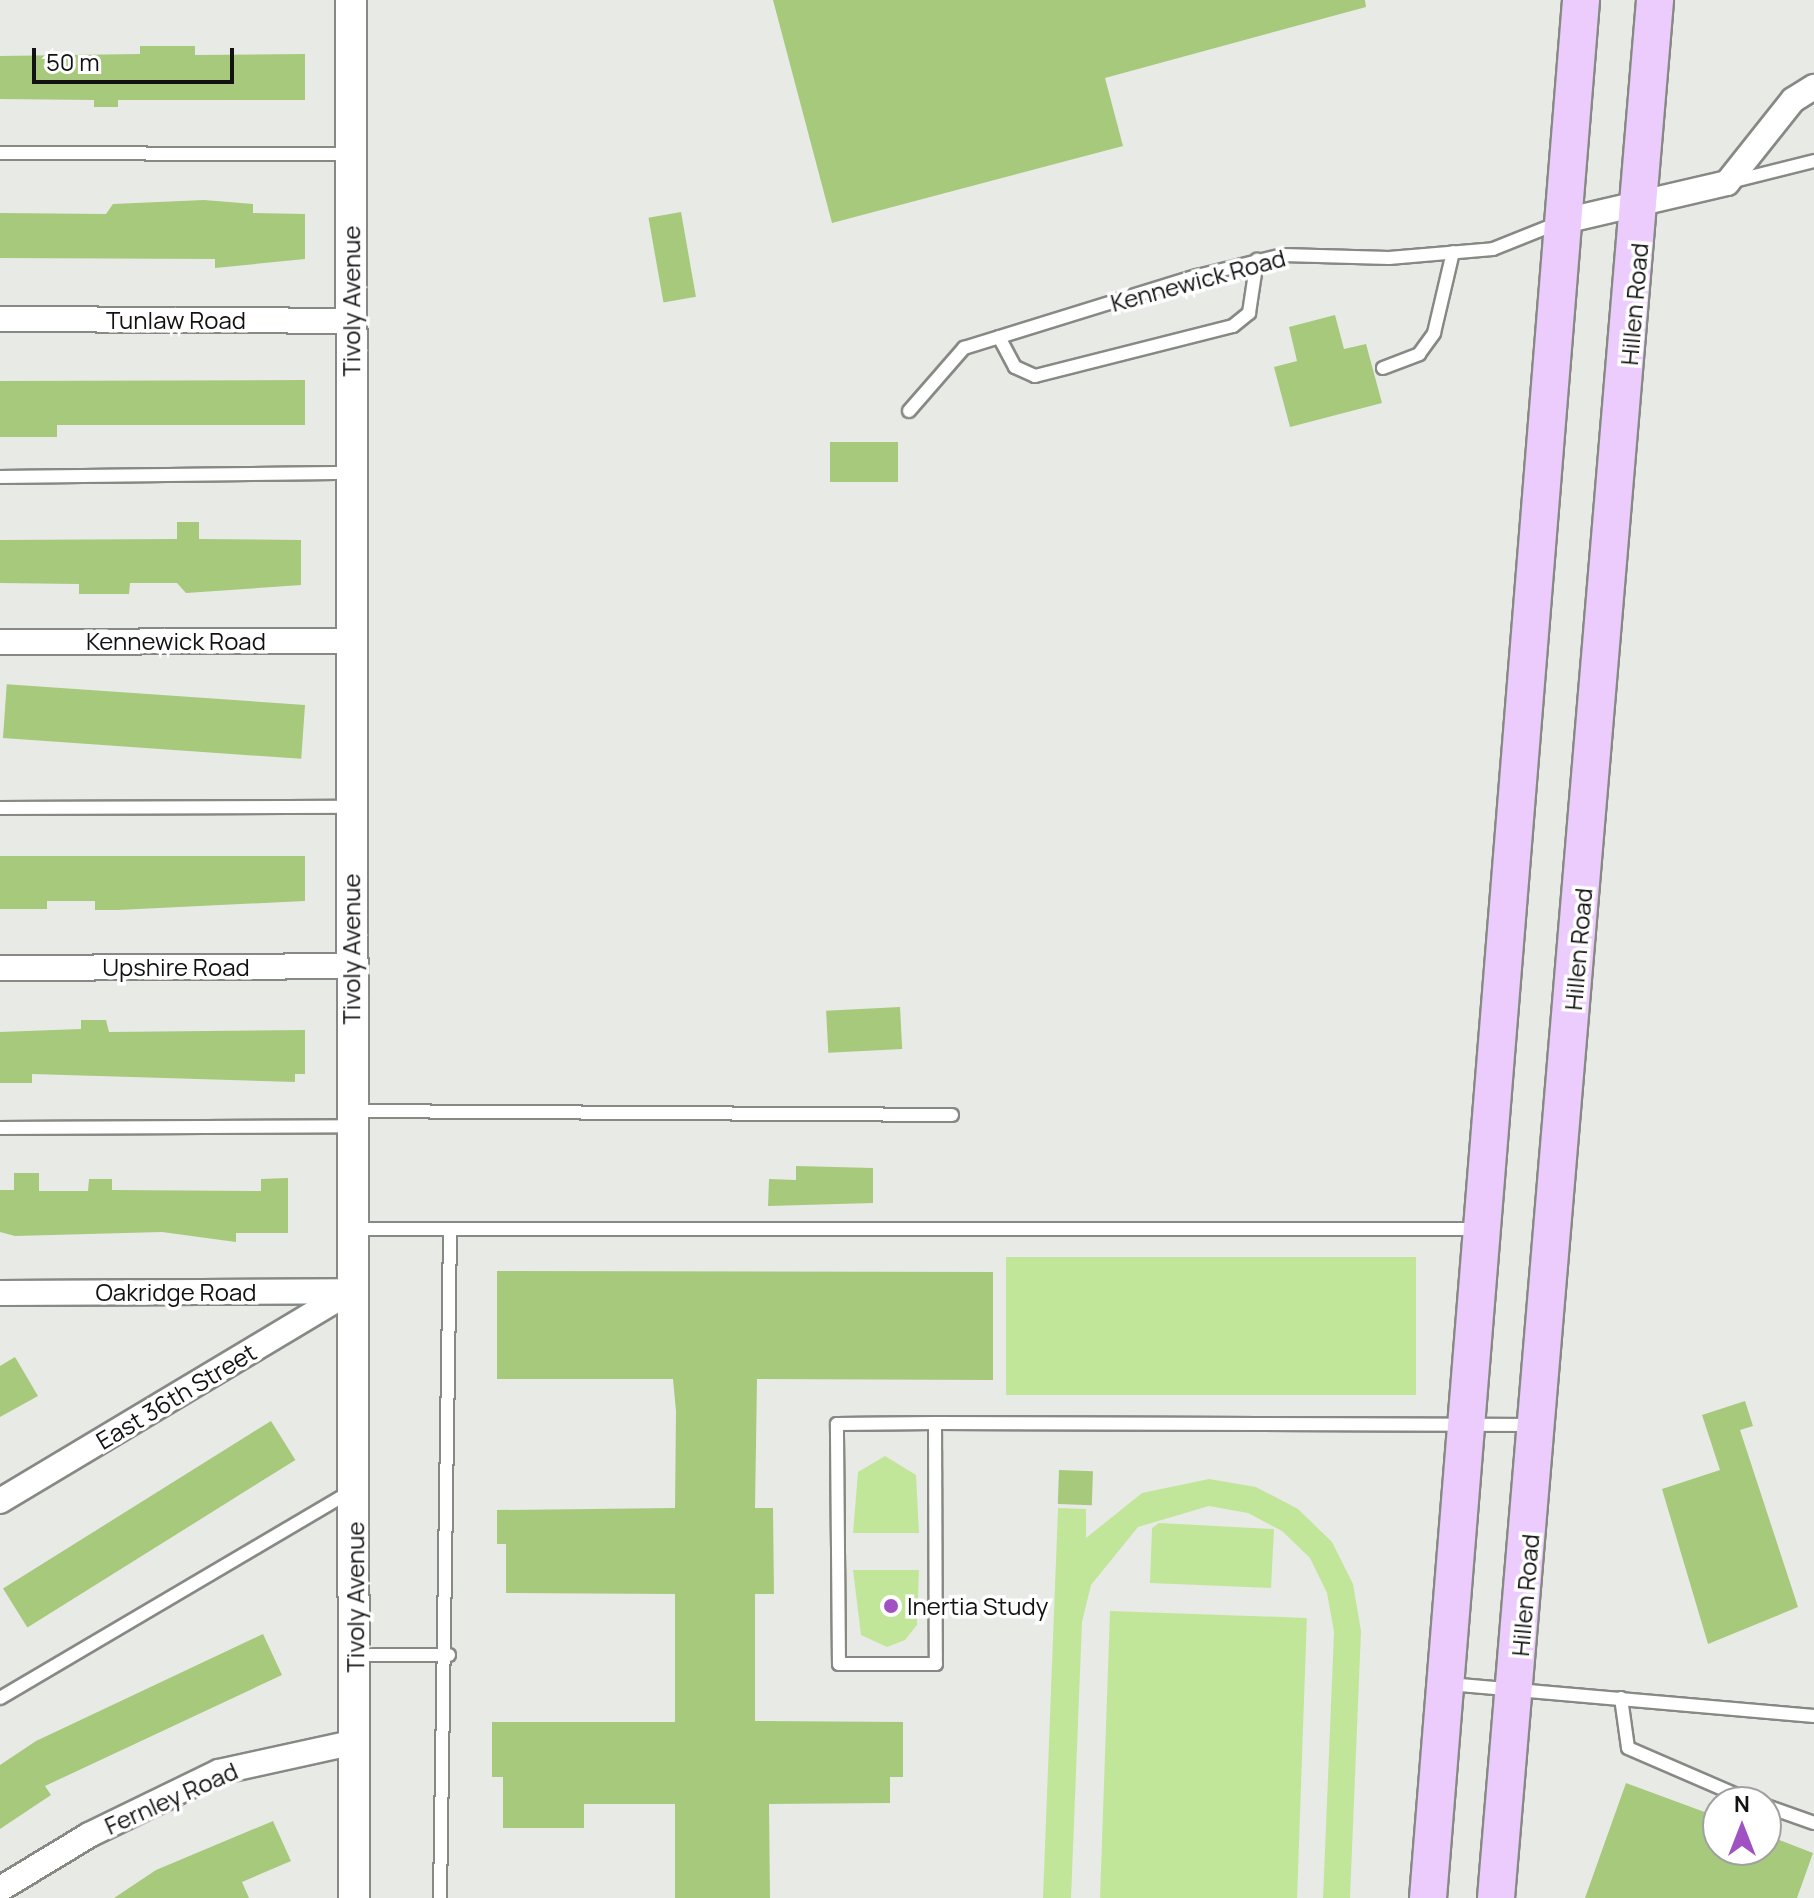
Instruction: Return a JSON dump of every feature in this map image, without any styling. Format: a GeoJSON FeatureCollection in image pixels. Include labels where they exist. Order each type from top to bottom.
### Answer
{"type":"FeatureCollection","features":[{"type":"Feature","properties":{"kind":"main road"},"geometry":{"type":"LineString","coordinates":[[1428,1898],[1449,1684],[1481,1229],[1581,0]]}},
{"type":"Feature","properties":{"kind":"main road","name":"Hillen Road"},"geometry":{"type":"LineString","coordinates":[[1496,1898],[1642,201],[1655,0]]}},
{"type":"Feature","properties":{"kind":"street","name":"Tivoly Avenue"},"geometry":{"type":"LineString","coordinates":[[351,0],[354,1898]]}},
{"type":"Feature","properties":{"kind":"street"},"geometry":{"type":"LineString","coordinates":[[1564,221],[1727,183],[1793,100],[1814,87]]}},
{"type":"Feature","properties":{"kind":"street","name":"Tunlaw Road"},"geometry":{"type":"LineString","coordinates":[[0,319],[351,321]]}},
{"type":"Feature","properties":{"kind":"street","name":"Kennewick Road"},"geometry":{"type":"LineString","coordinates":[[0,642],[351,641]]}},
{"type":"Feature","properties":{"kind":"street","name":"Upshire Road"},"geometry":{"type":"LineString","coordinates":[[0,968],[351,966]]}},
{"type":"Feature","properties":{"kind":"street","name":"Oakridge Road"},"geometry":{"type":"LineString","coordinates":[[0,1293],[351,1291]]}},
{"type":"Feature","properties":{"kind":"street","name":"East 36th Street"},"geometry":{"type":"LineString","coordinates":[[0,1501],[351,1291]]}},
{"type":"Feature","properties":{"kind":"street","name":"Fernley Road"},"geometry":{"type":"LineString","coordinates":[[0,1889],[89,1835],[219,1772],[356,1742]]}},
{"type":"Feature","properties":{"kind":"lane"},"geometry":{"type":"LineString","coordinates":[[0,153],[351,154]]}},
{"type":"Feature","properties":{"kind":"lane"},"geometry":{"type":"LineString","coordinates":[[1727,183],[1813,161]]}},
{"type":"Feature","properties":{"kind":"lane","name":"Kennewick Road"},"geometry":{"type":"LineString","coordinates":[[909,411],[964,348],[1257,260],[1327,251],[1389,258],[1493,249],[1564,221]]}},
{"type":"Feature","properties":{"kind":"lane"},"geometry":{"type":"LineString","coordinates":[[1383,368],[1419,354],[1434,333],[1453,252]]}},
{"type":"Feature","properties":{"kind":"lane"},"geometry":{"type":"LineString","coordinates":[[999,337],[1015,367],[1035,376],[1233,326],[1249,313],[1257,260]]}},
{"type":"Feature","properties":{"kind":"lane"},"geometry":{"type":"LineString","coordinates":[[0,477],[351,473]]}},
{"type":"Feature","properties":{"kind":"lane"},"geometry":{"type":"LineString","coordinates":[[0,808],[351,807]]}},
{"type":"Feature","properties":{"kind":"lane"},"geometry":{"type":"LineString","coordinates":[[0,1128],[351,1118],[952,1115]]}},
{"type":"Feature","properties":{"kind":"lane"},"geometry":{"type":"LineString","coordinates":[[351,1229],[1481,1229]]}},
{"type":"Feature","properties":{"kind":"lane"},"geometry":{"type":"LineString","coordinates":[[440,1898],[449,1655],[450,1230]]}},
{"type":"Feature","properties":{"kind":"lane"},"geometry":{"type":"LineString","coordinates":[[935,1423],[936,1664],[839,1664],[837,1424],[935,1423],[1468,1420],[1539,1426]]}},
{"type":"Feature","properties":{"kind":"lane"},"geometry":{"type":"LineString","coordinates":[[0,1698],[354,1489]]}},
{"type":"Feature","properties":{"kind":"lane"},"geometry":{"type":"LineString","coordinates":[[355,1655],[449,1655]]}},
{"type":"Feature","properties":{"kind":"lane"},"geometry":{"type":"LineString","coordinates":[[1449,1684],[1814,1716]]}},
{"type":"Feature","properties":{"kind":"lane"},"geometry":{"type":"LineString","coordinates":[[1621,1698],[1628,1748],[1716,1786]]}},
{"type":"Feature","properties":{"kind":"lane"},"geometry":{"type":"LineString","coordinates":[[1782,1812],[1814,1823]]}},
{"type":"Feature","properties":{"kind":"green space"},"geometry":{"type":"Polygon","coordinates":[[[1006,1257],[1416,1257],[1416,1395],[1006,1395],[1006,1257]]]}},
{"type":"Feature","properties":{"kind":"green space"},"geometry":{"type":"Polygon","coordinates":[[[885,1456],[916,1475],[919,1533],[853,1533],[858,1472],[885,1456]]]}},
{"type":"Feature","properties":{"kind":"green space"},"geometry":{"type":"Polygon","coordinates":[[[1209,1479],[1256,1487],[1298,1509],[1332,1542],[1353,1584],[1361,1631],[1350,1898],[1323,1898],[1334,1632],[1327,1593],[1310,1558],[1282,1531],[1248,1513],[1209,1506],[1138,1527],[1091,1585],[1082,1622],[1071,1898],[1043,1898],[1058,1508],[1086,1509],[1086,1538],[1142,1493],[1209,1479]]]}},
{"type":"Feature","properties":{"kind":"green space"},"geometry":{"type":"Polygon","coordinates":[[[1159,1523],[1274,1529],[1271,1588],[1150,1583],[1152,1528],[1159,1523]]]}},
{"type":"Feature","properties":{"kind":"green space"},"geometry":{"type":"Polygon","coordinates":[[[853,1570],[919,1570],[917,1625],[905,1640],[887,1647],[861,1635],[853,1570]]]}},
{"type":"Feature","properties":{"kind":"green space"},"geometry":{"type":"Polygon","coordinates":[[[1110,1611],[1307,1618],[1297,1898],[1100,1898],[1110,1611]]]}},
{"type":"Feature","properties":{"kind":"building"},"geometry":{"type":"Polygon","coordinates":[[[773,0],[1365,0],[1366,7],[1105,78],[1123,146],[832,223],[773,0]]]}},
{"type":"Feature","properties":{"kind":"building"},"geometry":{"type":"Polygon","coordinates":[[[140,46],[195,46],[195,55],[305,54],[305,100],[118,100],[118,107],[94,107],[94,100],[0,99],[0,56],[140,54],[140,46]]]}},
{"type":"Feature","properties":{"kind":"building"},"geometry":{"type":"Polygon","coordinates":[[[204,200],[253,204],[253,213],[305,214],[305,259],[215,268],[215,259],[0,258],[0,213],[106,214],[113,204],[204,200]]]}},
{"type":"Feature","properties":{"kind":"building"},"geometry":{"type":"Polygon","coordinates":[[[681,212],[696,297],[663,302],[649,218],[681,212]]]}},
{"type":"Feature","properties":{"kind":"building"},"geometry":{"type":"Polygon","coordinates":[[[1335,315],[1344,349],[1366,344],[1382,403],[1290,427],[1274,367],[1297,361],[1289,327],[1335,315]]]}},
{"type":"Feature","properties":{"kind":"building"},"geometry":{"type":"Polygon","coordinates":[[[305,380],[305,425],[57,425],[57,437],[0,437],[0,381],[305,380]]]}},
{"type":"Feature","properties":{"kind":"building"},"geometry":{"type":"Polygon","coordinates":[[[830,442],[898,442],[898,482],[830,482],[830,442]]]}},
{"type":"Feature","properties":{"kind":"building"},"geometry":{"type":"Polygon","coordinates":[[[177,522],[199,522],[199,539],[301,540],[301,585],[186,593],[177,583],[130,583],[129,594],[79,594],[79,584],[0,583],[0,540],[177,539],[177,522]]]}},
{"type":"Feature","properties":{"kind":"building"},"geometry":{"type":"Polygon","coordinates":[[[7,684],[305,705],[301,759],[3,738],[7,684]]]}},
{"type":"Feature","properties":{"kind":"building"},"geometry":{"type":"Polygon","coordinates":[[[0,856],[305,856],[305,901],[95,910],[95,901],[47,901],[47,909],[0,909],[0,856]]]}},
{"type":"Feature","properties":{"kind":"building"},"geometry":{"type":"Polygon","coordinates":[[[900,1007],[902,1049],[828,1053],[826,1011],[900,1007]]]}},
{"type":"Feature","properties":{"kind":"building"},"geometry":{"type":"Polygon","coordinates":[[[81,1020],[106,1020],[109,1032],[305,1030],[305,1074],[295,1074],[295,1082],[32,1074],[32,1083],[0,1083],[0,1032],[81,1029],[81,1020]]]}},
{"type":"Feature","properties":{"kind":"building"},"geometry":{"type":"Polygon","coordinates":[[[796,1166],[873,1168],[873,1203],[768,1206],[769,1179],[796,1180],[796,1166]]]}},
{"type":"Feature","properties":{"kind":"building"},"geometry":{"type":"Polygon","coordinates":[[[14,1173],[39,1173],[39,1191],[88,1191],[89,1179],[112,1179],[112,1190],[261,1191],[261,1179],[288,1178],[288,1233],[236,1233],[236,1242],[162,1232],[15,1236],[0,1232],[0,1190],[14,1190],[14,1173]]]}},
{"type":"Feature","properties":{"kind":"building"},"geometry":{"type":"Polygon","coordinates":[[[497,1271],[993,1272],[993,1380],[757,1379],[755,1508],[773,1508],[774,1594],[755,1594],[755,1721],[903,1722],[903,1777],[890,1777],[890,1803],[769,1804],[770,1898],[675,1898],[675,1804],[584,1804],[584,1828],[503,1828],[503,1777],[492,1777],[492,1722],[675,1722],[675,1594],[506,1593],[506,1544],[497,1544],[497,1510],[675,1508],[676,1411],[673,1379],[497,1379],[497,1271]]]}},
{"type":"Feature","properties":{"kind":"building"},"geometry":{"type":"Polygon","coordinates":[[[15,1357],[38,1396],[0,1417],[0,1366],[15,1357]]]}},
{"type":"Feature","properties":{"kind":"building"},"geometry":{"type":"Polygon","coordinates":[[[1745,1401],[1753,1426],[1740,1430],[1798,1607],[1708,1644],[1662,1489],[1720,1470],[1702,1415],[1745,1401]]]}},
{"type":"Feature","properties":{"kind":"building"},"geometry":{"type":"Polygon","coordinates":[[[271,1421],[295,1460],[27,1627],[3,1588],[271,1421]]]}},
{"type":"Feature","properties":{"kind":"building"},"geometry":{"type":"Polygon","coordinates":[[[1059,1470],[1093,1471],[1092,1505],[1058,1504],[1059,1470]]]}},
{"type":"Feature","properties":{"kind":"building"},"geometry":{"type":"Polygon","coordinates":[[[263,1634],[282,1675],[45,1786],[51,1795],[0,1829],[0,1765],[36,1741],[263,1634]]]}},
{"type":"Feature","properties":{"kind":"building"},"geometry":{"type":"Polygon","coordinates":[[[1626,1783],[1702,1811],[1702,1866],[1782,1866],[1782,1841],[1813,1853],[1797,1898],[1585,1898],[1626,1783]]]}},
{"type":"Feature","properties":{"kind":"building"},"geometry":{"type":"Polygon","coordinates":[[[273,1821],[291,1861],[242,1882],[249,1898],[114,1898],[156,1870],[273,1821]]]}},
{"type":"Feature","properties":{"kind":"place","name":"Inertia Study"},"geometry":{"type":"Point","coordinates":[891,1606]}}]}
